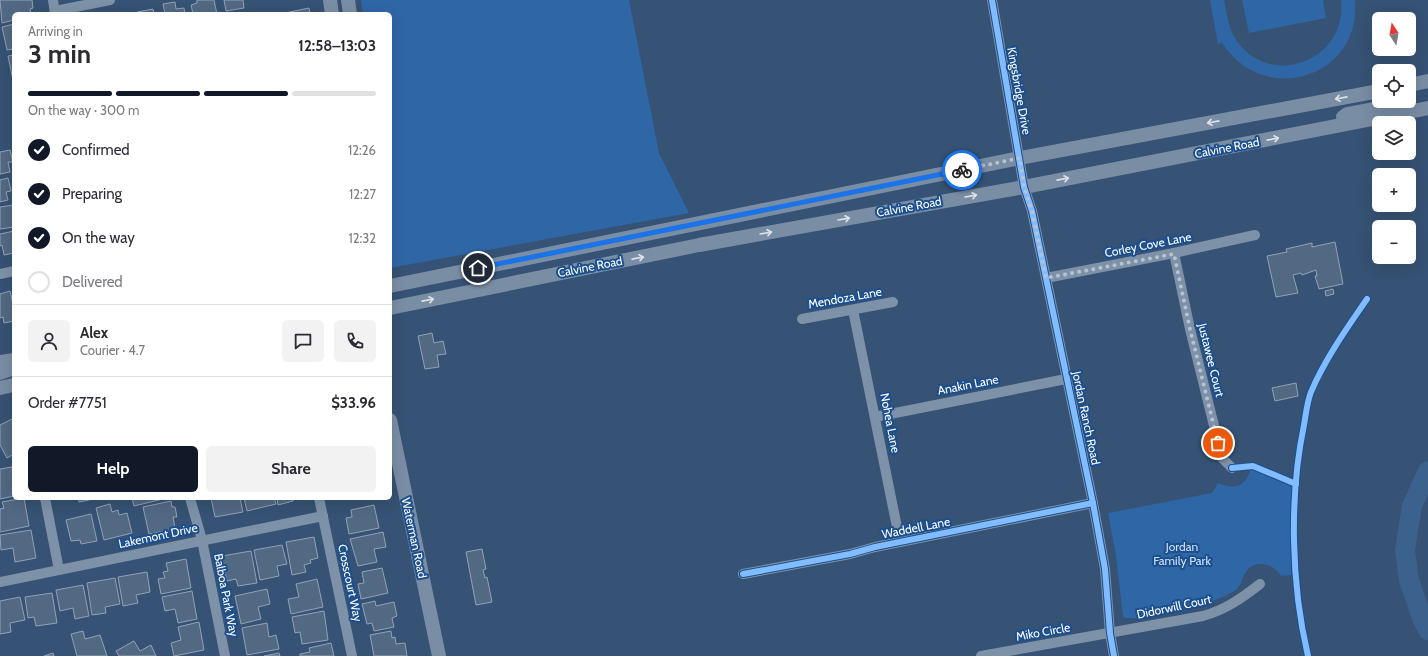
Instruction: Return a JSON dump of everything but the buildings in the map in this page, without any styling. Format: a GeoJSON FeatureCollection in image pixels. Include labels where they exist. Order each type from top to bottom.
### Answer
{"type":"FeatureCollection","features":[{"type":"Feature","properties":{"kind":"main road"},"geometry":{"type":"LineString","coordinates":[[330,0],[332,12]]}},
{"type":"Feature","properties":{"kind":"main road"},"geometry":{"type":"LineString","coordinates":[[348,0],[350,12]]}},
{"type":"Feature","properties":{"kind":"main road"},"geometry":{"type":"LineString","coordinates":[[1416,84],[1428,81]]}},
{"type":"Feature","properties":{"kind":"main road","name":"Calvine Road"},"geometry":{"type":"LineString","coordinates":[[392,286],[1020,158],[1372,92]]}},
{"type":"Feature","properties":{"kind":"main road"},"geometry":{"type":"LineString","coordinates":[[1331,128],[1347,114],[1428,98]]}},
{"type":"Feature","properties":{"kind":"main road","name":"Calvine Road"},"geometry":{"type":"LineString","coordinates":[[392,308],[699,245],[1024,187],[1428,108]]}},
{"type":"Feature","properties":{"kind":"main road"},"geometry":{"type":"LineString","coordinates":[[0,362],[12,360]]}},
{"type":"Feature","properties":{"kind":"main road"},"geometry":{"type":"LineString","coordinates":[[0,373],[12,369]]}},
{"type":"Feature","properties":{"kind":"main road"},"geometry":{"type":"LineString","coordinates":[[0,388],[12,385]]}},
{"type":"Feature","properties":{"kind":"main road","name":"Waterman Road"},"geometry":{"type":"LineString","coordinates":[[392,430],[439,656]]}},
{"type":"Feature","properties":{"kind":"street"},"geometry":{"type":"LineString","coordinates":[[53,0],[55,12],[110,0]]}},
{"type":"Feature","properties":{"kind":"street","name":"Kingsbridge Drive"},"geometry":{"type":"LineString","coordinates":[[992,0],[1024,187]]}},
{"type":"Feature","properties":{"kind":"street","name":"Jordan Ranch Road"},"geometry":{"type":"LineString","coordinates":[[1024,187],[1032,211],[1093,503],[1105,569],[1110,633],[1114,656]]}},
{"type":"Feature","properties":{"kind":"street","name":"Corley Cove Lane"},"geometry":{"type":"LineString","coordinates":[[1046,278],[1174,254],[1255,235]]}},
{"type":"Feature","properties":{"kind":"street","name":"Justawee Court"},"geometry":{"type":"LineString","coordinates":[[1174,254],[1190,329],[1222,458],[1232,468]]}},
{"type":"Feature","properties":{"kind":"street"},"geometry":{"type":"LineString","coordinates":[[0,274],[12,271]]}},
{"type":"Feature","properties":{"kind":"street","name":"Mendoza Lane"},"geometry":{"type":"LineString","coordinates":[[802,319],[893,302]]}},
{"type":"Feature","properties":{"kind":"street","name":"Nohea Lane"},"geometry":{"type":"LineString","coordinates":[[853,310],[876,417],[900,542]]}},
{"type":"Feature","properties":{"kind":"street","name":"Anakin Lane"},"geometry":{"type":"LineString","coordinates":[[876,417],[1066,379]]}},
{"type":"Feature","properties":{"kind":"street"},"geometry":{"type":"LineString","coordinates":[[45,500],[59,570]]}},
{"type":"Feature","properties":{"kind":"street","name":"Balboa Park Way"},"geometry":{"type":"LineString","coordinates":[[191,500],[202,540],[225,656]]}},
{"type":"Feature","properties":{"kind":"street","name":"Crosscourt Way"},"geometry":{"type":"LineString","coordinates":[[319,500],[352,656]]}},
{"type":"Feature","properties":{"kind":"street","name":"Waddell Lane"},"geometry":{"type":"LineString","coordinates":[[743,574],[850,554],[900,542],[1093,503]]}},
{"type":"Feature","properties":{"kind":"street","name":"Lakemont Drive"},"geometry":{"type":"LineString","coordinates":[[0,582],[323,516]]}},
{"type":"Feature","properties":{"kind":"street","name":"Didorwill Court"},"geometry":{"type":"LineString","coordinates":[[1110,633],[1219,611],[1242,598],[1260,584]]}},
{"type":"Feature","properties":{"kind":"street","name":"Miko Circle"},"geometry":{"type":"LineString","coordinates":[[981,656],[1110,633]]}},
{"type":"Feature","properties":{"kind":"green space"},"geometry":{"type":"Polygon","coordinates":[[[361,0],[629,0],[659,153],[689,213],[392,268],[392,12],[363,12],[361,0]]]}},
{"type":"Feature","properties":{"kind":"green space"},"geometry":{"type":"Polygon","coordinates":[[[1210,0],[1224,0],[1229,25],[1235,38],[1249,54],[1266,63],[1285,65],[1303,62],[1319,53],[1332,39],[1340,21],[1341,0],[1355,0],[1353,27],[1343,49],[1327,65],[1307,75],[1284,79],[1261,75],[1240,63],[1222,43],[1218,44],[1210,0]]]}},
{"type":"Feature","properties":{"kind":"green space"},"geometry":{"type":"Polygon","coordinates":[[[1242,0],[1323,0],[1326,18],[1249,33],[1242,0]]]}},
{"type":"Feature","properties":{"kind":"green space","name":"Jordan Family Park"},"geometry":{"type":"Polygon","coordinates":[[[1251,469],[1293,487],[1291,575],[1281,576],[1272,567],[1264,564],[1252,566],[1245,574],[1237,589],[1215,600],[1162,615],[1132,618],[1123,617],[1116,556],[1108,513],[1212,493],[1218,483],[1229,486],[1239,485],[1246,480],[1251,469]]]}},
{"type":"Feature","properties":{"kind":"waterway"},"geometry":{"type":"LineString","coordinates":[[1428,471],[1412,506],[1405,550],[1409,580],[1422,618],[1428,630]]}},
{"type":"Feature","properties":{"kind":"cycle path"},"geometry":{"type":"LineString","coordinates":[[992,0],[1024,187],[1032,211],[1093,503],[1105,569],[1110,633],[1114,656]]}},
{"type":"Feature","properties":{"kind":"cycle path"},"geometry":{"type":"LineString","coordinates":[[1308,656],[1302,628],[1295,570],[1294,511],[1299,453],[1311,392],[1344,332],[1367,299]]}},
{"type":"Feature","properties":{"kind":"cycle path"},"geometry":{"type":"LineString","coordinates":[[1232,468],[1253,466],[1296,484]]}},
{"type":"Feature","properties":{"kind":"cycle path"},"geometry":{"type":"LineString","coordinates":[[743,574],[850,554],[875,547],[1093,503]]}},
{"type":"Feature","properties":{"kind":"way so far"},"geometry":{"type":"LineString","coordinates":[[962,170],[1020,158],[1024,187],[1032,211],[1046,278],[1174,254],[1195,352],[1218,443]]}},
{"type":"Feature","properties":{"kind":"route"},"geometry":{"type":"LineString","coordinates":[[478,268],[962,170]]}}]}
